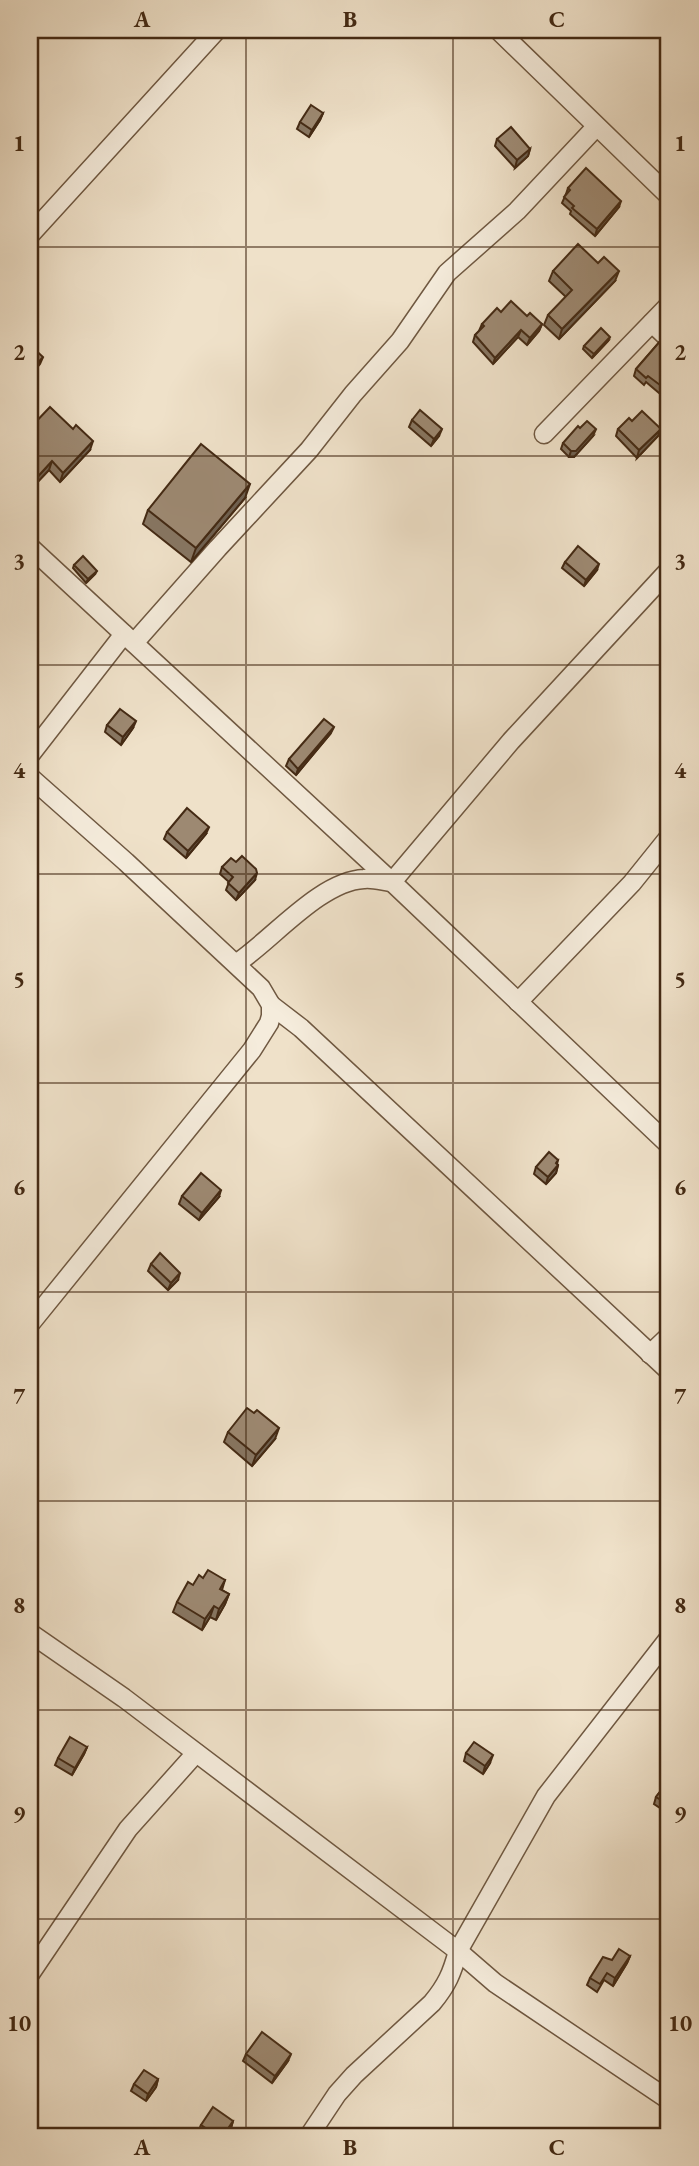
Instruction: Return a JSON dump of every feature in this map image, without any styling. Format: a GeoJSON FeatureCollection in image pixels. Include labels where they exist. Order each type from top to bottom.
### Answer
{"type":"FeatureCollection","features":[{"type":"Feature","properties":{"kind":"street"},"geometry":{"type":"LineString","coordinates":[[30,235],[217,30]]}},
{"type":"Feature","properties":{"kind":"street"},"geometry":{"type":"LineString","coordinates":[[498,30],[669,196]]}},
{"type":"Feature","properties":{"kind":"street"},"geometry":{"type":"LineString","coordinates":[[30,755],[129,639],[309,450],[353,394],[400,341],[447,274],[516,211],[596,127]]}},
{"type":"Feature","properties":{"kind":"street"},"geometry":{"type":"LineString","coordinates":[[544,434],[669,305]]}},
{"type":"Feature","properties":{"kind":"street"},"geometry":{"type":"LineString","coordinates":[[652,323],[669,339]]}},
{"type":"Feature","properties":{"kind":"street"},"geometry":{"type":"LineString","coordinates":[[30,547],[669,1144]]}},
{"type":"Feature","properties":{"kind":"street"},"geometry":{"type":"LineString","coordinates":[[391,882],[511,741],[669,569]]}},
{"type":"Feature","properties":{"kind":"street"},"geometry":{"type":"LineString","coordinates":[[31,782],[237,963],[261,988],[271,1005],[301,1028],[669,1371]]}},
{"type":"Feature","properties":{"kind":"street"},"geometry":{"type":"LineString","coordinates":[[519,1002],[632,883],[669,837]]}},
{"type":"Feature","properties":{"kind":"street"},"geometry":{"type":"LineString","coordinates":[[237,963],[254,952],[294,915],[327,892],[363,878],[391,882]]}},
{"type":"Feature","properties":{"kind":"street"},"geometry":{"type":"LineString","coordinates":[[30,1324],[252,1050],[269,1023],[271,1005]]}},
{"type":"Feature","properties":{"kind":"street"},"geometry":{"type":"LineString","coordinates":[[650,1354],[669,1336]]}},
{"type":"Feature","properties":{"kind":"street"},"geometry":{"type":"LineString","coordinates":[[309,2136],[337,2094],[354,2075],[444,1989],[458,1951],[546,1796],[669,1638]]}},
{"type":"Feature","properties":{"kind":"street"},"geometry":{"type":"LineString","coordinates":[[33,1642],[124,1698],[458,1951],[495,1983],[669,2100]]}},
{"type":"Feature","properties":{"kind":"street"},"geometry":{"type":"LineString","coordinates":[[30,1974],[128,1829],[196,1753]]}},
{"type":"Feature","properties":{"kind":"building"},"geometry":{"type":"Polygon","coordinates":[[[311,105],[323,113],[312,130],[300,122],[311,105]]]}},
{"type":"Feature","properties":{"kind":"building"},"geometry":{"type":"Polygon","coordinates":[[[511,127],[530,149],[517,160],[497,139],[511,127]]]}},
{"type":"Feature","properties":{"kind":"building"},"geometry":{"type":"Polygon","coordinates":[[[586,168],[621,201],[597,229],[572,208],[574,206],[564,197],[570,190],[568,188],[586,168]]]}},
{"type":"Feature","properties":{"kind":"building"},"geometry":{"type":"Polygon","coordinates":[[[578,244],[598,263],[604,257],[619,271],[562,329],[548,315],[572,290],[553,271],[578,244]]]}},
{"type":"Feature","properties":{"kind":"building"},"geometry":{"type":"Polygon","coordinates":[[[511,301],[527,316],[530,313],[542,324],[530,338],[521,330],[495,358],[475,335],[497,308],[501,312],[511,301]]]}},
{"type":"Feature","properties":{"kind":"building"},"geometry":{"type":"Polygon","coordinates":[[[601,328],[610,337],[594,354],[584,346],[601,328]]]}},
{"type":"Feature","properties":{"kind":"building"},"geometry":{"type":"Polygon","coordinates":[[[662,339],[669,345],[668,391],[636,369],[662,339]]]}},
{"type":"Feature","properties":{"kind":"building"},"geometry":{"type":"Polygon","coordinates":[[[30,345],[43,357],[30,372],[30,345]]]}},
{"type":"Feature","properties":{"kind":"building"},"geometry":{"type":"Polygon","coordinates":[[[50,407],[73,429],[76,425],[93,441],[63,473],[52,461],[31,484],[30,428],[50,407]]]}},
{"type":"Feature","properties":{"kind":"building"},"geometry":{"type":"Polygon","coordinates":[[[420,410],[442,429],[434,439],[412,420],[420,410]]]}},
{"type":"Feature","properties":{"kind":"building"},"geometry":{"type":"Polygon","coordinates":[[[642,411],[661,429],[639,450],[618,429],[629,418],[632,421],[642,411]]]}},
{"type":"Feature","properties":{"kind":"building"},"geometry":{"type":"Polygon","coordinates":[[[587,421],[596,429],[576,451],[571,451],[563,443],[578,426],[580,428],[587,421]]]}},
{"type":"Feature","properties":{"kind":"building"},"geometry":{"type":"Polygon","coordinates":[[[201,444],[250,484],[196,548],[148,510],[201,444]]]}},
{"type":"Feature","properties":{"kind":"building"},"geometry":{"type":"Polygon","coordinates":[[[578,546],[599,564],[586,580],[565,562],[578,546]]]}},
{"type":"Feature","properties":{"kind":"building"},"geometry":{"type":"Polygon","coordinates":[[[83,556],[97,571],[88,579],[74,565],[83,556]]]}},
{"type":"Feature","properties":{"kind":"building"},"geometry":{"type":"Polygon","coordinates":[[[120,709],[136,721],[123,737],[107,725],[120,709]]]}},
{"type":"Feature","properties":{"kind":"building"},"geometry":{"type":"Polygon","coordinates":[[[324,719],[334,727],[298,769],[289,759],[324,719]]]}},
{"type":"Feature","properties":{"kind":"building"},"geometry":{"type":"Polygon","coordinates":[[[187,808],[209,827],[188,851],[167,832],[187,808]]]}},
{"type":"Feature","properties":{"kind":"building"},"geometry":{"type":"Polygon","coordinates":[[[242,856],[257,873],[239,893],[228,883],[233,877],[222,867],[231,858],[236,862],[242,856]]]}},
{"type":"Feature","properties":{"kind":"building"},"geometry":{"type":"Polygon","coordinates":[[[549,1152],[558,1160],[558,1165],[548,1177],[536,1167],[549,1152]]]}},
{"type":"Feature","properties":{"kind":"building"},"geometry":{"type":"Polygon","coordinates":[[[201,1173],[221,1190],[202,1213],[182,1196],[201,1173]]]}},
{"type":"Feature","properties":{"kind":"building"},"geometry":{"type":"Polygon","coordinates":[[[160,1253],[180,1273],[171,1283],[151,1264],[160,1253]]]}},
{"type":"Feature","properties":{"kind":"building"},"geometry":{"type":"Polygon","coordinates":[[[247,1408],[254,1413],[257,1410],[279,1428],[256,1455],[228,1432],[247,1408]]]}},
{"type":"Feature","properties":{"kind":"building"},"geometry":{"type":"Polygon","coordinates":[[[208,1570],[225,1580],[220,1589],[229,1594],[219,1609],[214,1606],[205,1619],[177,1602],[188,1582],[193,1585],[199,1575],[203,1578],[208,1570]]]}},
{"type":"Feature","properties":{"kind":"building"},"geometry":{"type":"Polygon","coordinates":[[[70,1737],[87,1747],[75,1768],[58,1758],[70,1737]]]}},
{"type":"Feature","properties":{"kind":"building"},"geometry":{"type":"Polygon","coordinates":[[[474,1742],[493,1755],[485,1766],[466,1753],[474,1742]]]}},
{"type":"Feature","properties":{"kind":"building"},"geometry":{"type":"Polygon","coordinates":[[[669,1780],[669,1805],[656,1797],[669,1780]]]}},
{"type":"Feature","properties":{"kind":"building"},"geometry":{"type":"Polygon","coordinates":[[[619,1949],[630,1956],[615,1978],[607,1973],[600,1984],[590,1978],[603,1957],[612,1960],[619,1949]]]}},
{"type":"Feature","properties":{"kind":"building"},"geometry":{"type":"Polygon","coordinates":[[[262,2032],[291,2054],[275,2076],[246,2054],[262,2032]]]}},
{"type":"Feature","properties":{"kind":"building"},"geometry":{"type":"Polygon","coordinates":[[[144,2070],[158,2079],[148,2094],[134,2084],[144,2070]]]}},
{"type":"Feature","properties":{"kind":"building"},"geometry":{"type":"Polygon","coordinates":[[[213,2107],[233,2121],[223,2136],[218,2136],[201,2125],[213,2107]]]}}]}
